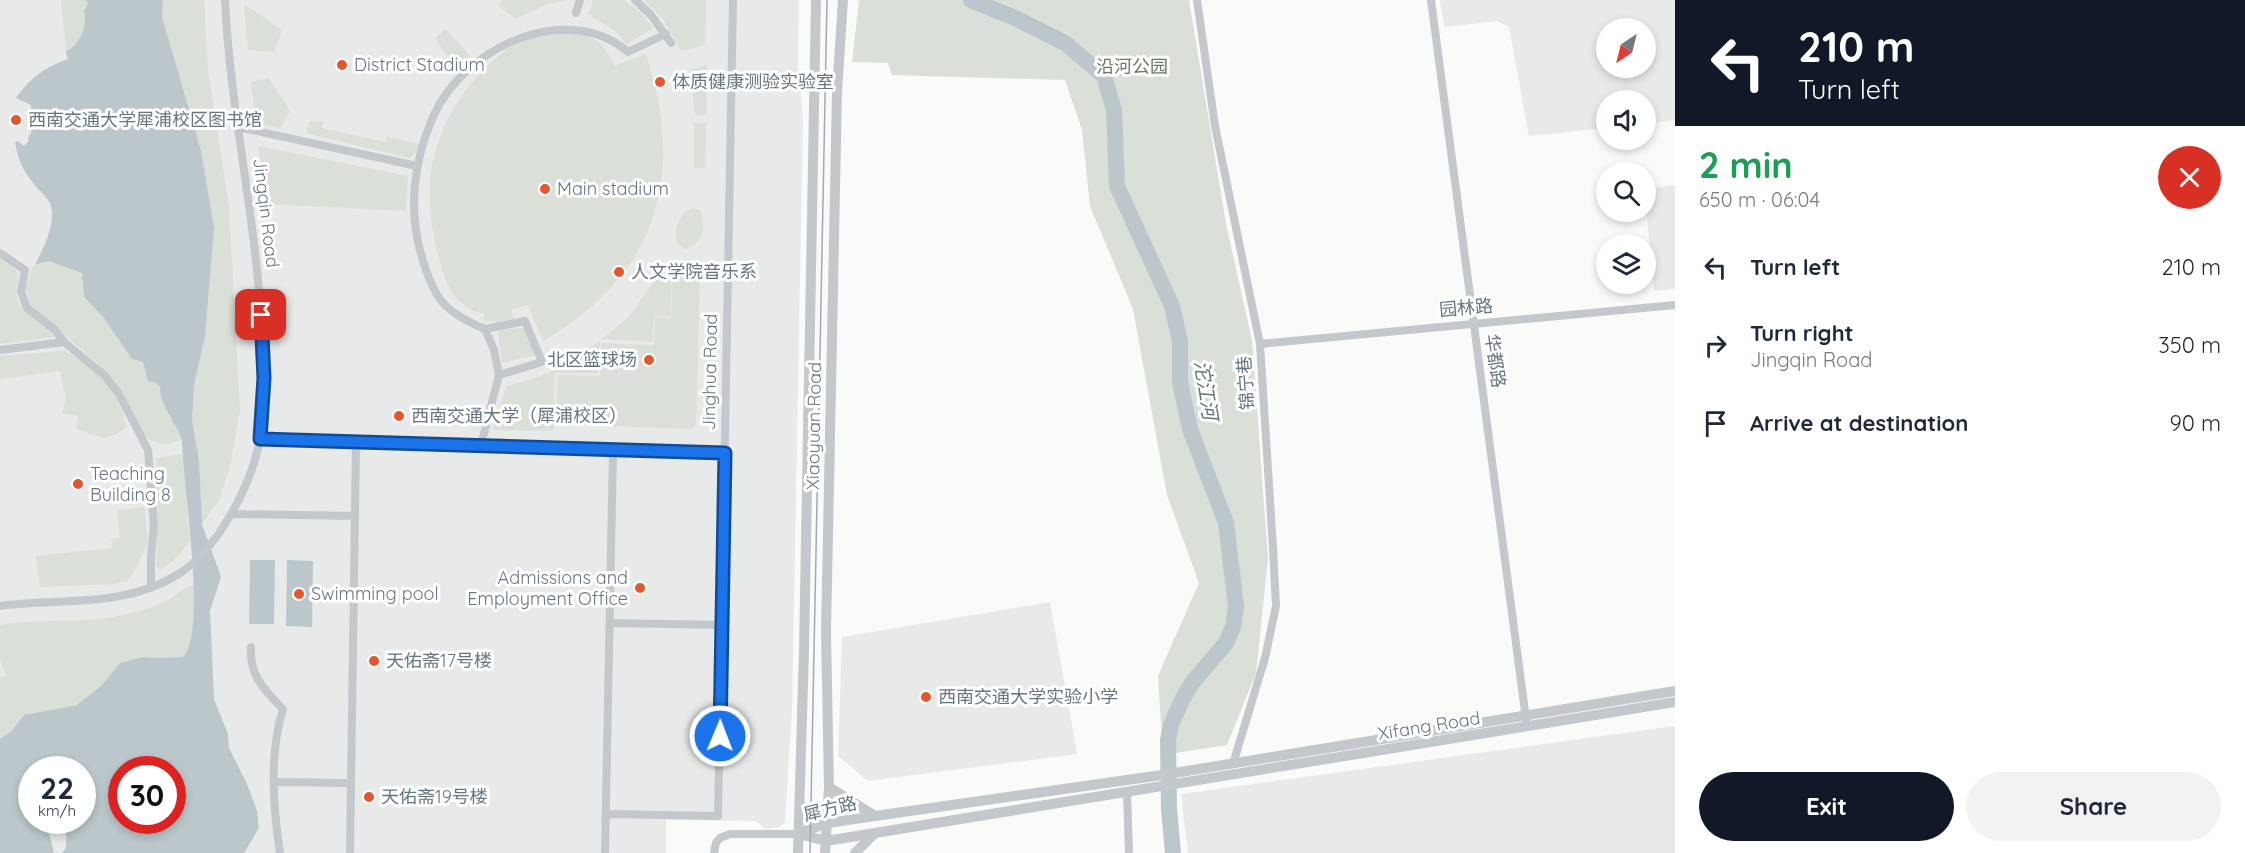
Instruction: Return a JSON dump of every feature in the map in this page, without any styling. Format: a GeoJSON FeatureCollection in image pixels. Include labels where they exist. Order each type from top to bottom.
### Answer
{"type":"FeatureCollection","features":[{"type":"Feature","properties":{"kind":"street","name":"Jingqin Road"},"geometry":{"type":"LineString","coordinates":[[0,606],[110,598],[151,588],[178,575],[206,549],[232,514],[252,470],[260,439],[264,378],[261,308],[255,242],[230,73],[225,0]]}},
{"type":"Feature","properties":{"kind":"street"},"geometry":{"type":"LineString","coordinates":[[564,12],[580,14],[580,0]]}},
{"type":"Feature","properties":{"kind":"street"},"geometry":{"type":"LineString","coordinates":[[634,0],[651,15],[671,43]]}},
{"type":"Feature","properties":{"kind":"street","name":"Jinghua Road"},"geometry":{"type":"LineString","coordinates":[[606,814],[718,816],[733,0]]}},
{"type":"Feature","properties":{"kind":"street","name":"Xiaoyuan Road"},"geometry":{"type":"LineString","coordinates":[[798,853],[805,625],[816,0]]}},
{"type":"Feature","properties":{"kind":"street","name":"Xiaoyuan Road"},"geometry":{"type":"LineString","coordinates":[[825,847],[829,786],[825,632],[837,92],[843,0]]}},
{"type":"Feature","properties":{"kind":"street","name":"锦宁巷"},"geometry":{"type":"LineString","coordinates":[[1197,0],[1215,126],[1260,344],[1276,606],[1265,658],[1233,764]]}},
{"type":"Feature","properties":{"kind":"street","name":"华都路"},"geometry":{"type":"LineString","coordinates":[[1431,0],[1526,721]]}},
{"type":"Feature","properties":{"kind":"street"},"geometry":{"type":"LineString","coordinates":[[604,27],[617,37],[628,52],[666,34]]}},
{"type":"Feature","properties":{"kind":"street"},"geometry":{"type":"LineString","coordinates":[[498,37],[447,90],[433,117],[417,166],[414,196],[418,243],[427,275],[439,299],[455,315],[485,329],[525,321],[542,362],[499,375]]}},
{"type":"Feature","properties":{"kind":"street"},"geometry":{"type":"LineString","coordinates":[[238,127],[417,166]]}},
{"type":"Feature","properties":{"kind":"street"},"geometry":{"type":"LineString","coordinates":[[0,253],[25,270],[21,291],[27,308],[54,329],[64,342],[104,375],[119,394],[148,450],[154,525],[151,588]]}},
{"type":"Feature","properties":{"kind":"street","name":"园林路"},"geometry":{"type":"LineString","coordinates":[[1260,344],[1675,305]]}},
{"type":"Feature","properties":{"kind":"street"},"geometry":{"type":"LineString","coordinates":[[481,445],[499,375],[494,350],[485,329]]}},
{"type":"Feature","properties":{"kind":"street"},"geometry":{"type":"LineString","coordinates":[[0,350],[64,342]]}},
{"type":"Feature","properties":{"kind":"street"},"geometry":{"type":"LineString","coordinates":[[260,439],[725,453]]}},
{"type":"Feature","properties":{"kind":"street"},"geometry":{"type":"LineString","coordinates":[[350,853],[356,442]]}},
{"type":"Feature","properties":{"kind":"street"},"geometry":{"type":"LineString","coordinates":[[605,853],[613,449]]}},
{"type":"Feature","properties":{"kind":"street"},"geometry":{"type":"LineString","coordinates":[[232,514],[355,516]]}},
{"type":"Feature","properties":{"kind":"street"},"geometry":{"type":"LineString","coordinates":[[610,623],[722,625]]}},
{"type":"Feature","properties":{"kind":"street"},"geometry":{"type":"LineString","coordinates":[[251,647],[250,660],[261,687],[283,709],[278,727],[274,814],[280,853]]}},
{"type":"Feature","properties":{"kind":"street","name":"Xifang Road"},"geometry":{"type":"LineString","coordinates":[[1189,776],[1526,721],[1675,691]]}},
{"type":"Feature","properties":{"kind":"street","name":"Xifang Road"},"geometry":{"type":"LineString","coordinates":[[1189,776],[1233,764],[1526,721],[1675,702]]}},
{"type":"Feature","properties":{"kind":"street","name":"犀方路"},"geometry":{"type":"LineString","coordinates":[[798,834],[828,824],[875,816],[1189,776]]}},
{"type":"Feature","properties":{"kind":"street","name":"犀方路"},"geometry":{"type":"LineString","coordinates":[[798,834],[825,847],[875,833],[1127,792],[1162,781]]}},
{"type":"Feature","properties":{"kind":"street"},"geometry":{"type":"LineString","coordinates":[[275,782],[351,783]]}},
{"type":"Feature","properties":{"kind":"street"},"geometry":{"type":"LineString","coordinates":[[829,786],[875,816]]}},
{"type":"Feature","properties":{"kind":"street"},"geometry":{"type":"LineString","coordinates":[[1127,792],[1130,853]]}},
{"type":"Feature","properties":{"kind":"street"},"geometry":{"type":"LineString","coordinates":[[855,853],[875,833]]}},
{"type":"Feature","properties":{"kind":"street"},"geometry":{"type":"LineString","coordinates":[[715,850],[720,837],[730,834],[798,834]]}},
{"type":"Feature","properties":{"kind":"shaded area","name":"西南交通大学（犀浦校区）"},"geometry":{"type":"Polygon","coordinates":[[[0,0],[799,0],[798,62],[803,121],[792,710],[785,822],[780,827],[765,829],[756,821],[666,820],[666,853],[0,853],[0,0]]]}},
{"type":"Feature","properties":{"kind":"shaded area"},"geometry":{"type":"Polygon","coordinates":[[[86,0],[163,0],[162,17],[201,151],[214,227],[205,337],[194,385],[192,421],[199,460],[202,524],[221,577],[210,611],[214,699],[228,734],[229,748],[247,784],[257,811],[259,828],[244,853],[62,853],[66,848],[66,834],[96,834],[96,756],[18,756],[18,834],[49,834],[54,853],[0,853],[0,739],[11,732],[24,715],[77,705],[102,685],[120,663],[142,657],[183,657],[190,642],[193,618],[192,554],[182,440],[165,408],[160,387],[148,381],[143,362],[132,359],[103,317],[84,297],[82,273],[49,261],[35,265],[49,232],[52,211],[48,200],[27,175],[17,154],[15,142],[18,141],[24,146],[31,134],[31,105],[16,98],[39,74],[68,59],[66,51],[79,40],[84,28],[84,11],[88,3],[86,0]]]}},
{"type":"Feature","properties":{"kind":"shaded area"},"geometry":{"type":"Polygon","coordinates":[[[1440,0],[1675,0],[1675,120],[1656,123],[1656,90],[1596,90],[1596,129],[1529,136],[1509,27],[1497,21],[1444,27],[1440,0]]]}},
{"type":"Feature","properties":{"kind":"shaded area"},"geometry":{"type":"Polygon","coordinates":[[[1675,185],[1675,289],[1656,291],[1656,234],[1649,234],[1647,222],[1656,222],[1656,188],[1675,185]]]}},
{"type":"Feature","properties":{"kind":"shaded area","name":"Swimming pool"},"geometry":{"type":"Polygon","coordinates":[[[250,560],[275,560],[274,624],[249,624],[250,560]]]}},
{"type":"Feature","properties":{"kind":"shaded area","name":"Swimming pool"},"geometry":{"type":"Polygon","coordinates":[[[287,560],[313,561],[312,627],[286,626],[287,560]]]}},
{"type":"Feature","properties":{"kind":"shaded area","name":"西南交通大学实验小学"},"geometry":{"type":"Polygon","coordinates":[[[1050,602],[1077,754],[868,781],[838,756],[842,637],[1050,602]]]}},
{"type":"Feature","properties":{"kind":"shaded area"},"geometry":{"type":"Polygon","coordinates":[[[1675,726],[1675,853],[1188,853],[1181,794],[1675,726]]]}},
{"type":"Feature","properties":{"kind":"green space"},"geometry":{"type":"Polygon","coordinates":[[[61,0],[86,0],[88,3],[84,11],[85,22],[82,34],[79,40],[66,51],[61,0]]]}},
{"type":"Feature","properties":{"kind":"green space"},"geometry":{"type":"Polygon","coordinates":[[[163,0],[204,0],[208,71],[229,206],[240,409],[230,467],[219,500],[202,524],[199,460],[192,421],[194,385],[205,337],[214,227],[201,151],[162,17],[163,0]]]}},
{"type":"Feature","properties":{"kind":"green space"},"geometry":{"type":"Polygon","coordinates":[[[503,0],[569,0],[547,4],[516,19],[499,6],[503,0]]]}},
{"type":"Feature","properties":{"kind":"green space"},"geometry":{"type":"Polygon","coordinates":[[[593,0],[624,0],[642,14],[653,28],[627,44],[614,30],[588,14],[593,0]]]}},
{"type":"Feature","properties":{"kind":"green space"},"geometry":{"type":"Polygon","coordinates":[[[644,0],[706,0],[705,45],[681,51],[663,19],[644,0]]]}},
{"type":"Feature","properties":{"kind":"green space","name":"沿河公园"},"geometry":{"type":"Polygon","coordinates":[[[859,0],[1189,0],[1226,224],[1252,340],[1268,559],[1256,673],[1227,745],[1163,755],[1158,676],[1199,583],[1167,495],[1133,309],[1090,206],[1082,130],[1065,80],[892,75],[888,63],[852,62],[859,0]]]}},
{"type":"Feature","properties":{"kind":"green space"},"geometry":{"type":"Polygon","coordinates":[[[244,4],[282,30],[274,52],[248,50],[244,4]]]}},
{"type":"Feature","properties":{"kind":"green space"},"geometry":{"type":"Polygon","coordinates":[[[446,29],[470,56],[456,70],[435,38],[446,29]]]}},
{"type":"Feature","properties":{"kind":"green space","name":"Main stadium"},"geometry":{"type":"Polygon","coordinates":[[[545,29],[578,33],[595,40],[608,54],[614,66],[646,54],[658,99],[663,142],[661,182],[653,219],[637,253],[613,285],[582,314],[543,341],[528,305],[511,310],[514,319],[496,322],[483,320],[485,314],[467,307],[455,296],[446,281],[437,252],[430,196],[431,173],[436,150],[455,106],[469,86],[504,52],[545,29]]]}},
{"type":"Feature","properties":{"kind":"green space"},"geometry":{"type":"Polygon","coordinates":[[[707,65],[707,115],[695,116],[690,70],[707,65]]]}},
{"type":"Feature","properties":{"kind":"green space"},"geometry":{"type":"Polygon","coordinates":[[[269,78],[290,111],[280,128],[256,123],[251,82],[269,78]]]}},
{"type":"Feature","properties":{"kind":"green space"},"geometry":{"type":"Polygon","coordinates":[[[310,121],[323,121],[322,128],[385,142],[387,136],[418,144],[417,149],[415,154],[409,158],[306,133],[310,121]]]}},
{"type":"Feature","properties":{"kind":"green space"},"geometry":{"type":"Polygon","coordinates":[[[694,123],[706,123],[705,168],[694,168],[694,123]]]}},
{"type":"Feature","properties":{"kind":"green space"},"geometry":{"type":"Polygon","coordinates":[[[258,146],[408,176],[406,211],[267,204],[258,146]]]}},
{"type":"Feature","properties":{"kind":"green space"},"geometry":{"type":"Polygon","coordinates":[[[694,208],[700,210],[702,216],[702,234],[696,244],[685,249],[677,243],[677,226],[681,217],[694,208]]]}},
{"type":"Feature","properties":{"kind":"green space"},"geometry":{"type":"Polygon","coordinates":[[[0,257],[15,269],[18,279],[17,297],[23,310],[51,332],[54,337],[0,344],[0,257]]]}},
{"type":"Feature","properties":{"kind":"green space"},"geometry":{"type":"Polygon","coordinates":[[[49,261],[82,273],[84,297],[103,317],[132,359],[143,362],[146,368],[145,375],[160,387],[163,405],[182,440],[168,444],[158,443],[145,437],[124,398],[100,366],[31,305],[26,288],[32,267],[49,261]]]}},
{"type":"Feature","properties":{"kind":"green space","name":"北区篮球场"},"geometry":{"type":"Polygon","coordinates":[[[673,271],[700,272],[696,424],[692,429],[556,424],[557,375],[600,376],[601,343],[654,345],[655,317],[671,318],[673,271]]]}},
{"type":"Feature","properties":{"kind":"green space"},"geometry":{"type":"Polygon","coordinates":[[[661,272],[672,272],[670,316],[654,316],[653,342],[602,339],[627,319],[661,272]]]}},
{"type":"Feature","properties":{"kind":"green space"},"geometry":{"type":"Polygon","coordinates":[[[525,328],[537,355],[502,363],[498,330],[525,328]]]}},
{"type":"Feature","properties":{"kind":"green space"},"geometry":{"type":"Polygon","coordinates":[[[600,340],[598,373],[555,373],[553,431],[493,430],[506,386],[556,369],[600,340]]]}},
{"type":"Feature","properties":{"kind":"green space"},"geometry":{"type":"Polygon","coordinates":[[[64,351],[86,363],[105,381],[119,403],[126,427],[108,437],[92,435],[78,429],[76,427],[78,416],[62,413],[66,399],[60,371],[0,379],[0,356],[64,351]]]}},
{"type":"Feature","properties":{"kind":"green space"},"geometry":{"type":"Polygon","coordinates":[[[182,454],[190,541],[175,559],[160,570],[156,566],[158,504],[154,476],[157,458],[182,454]]]}},
{"type":"Feature","properties":{"kind":"green space"},"geometry":{"type":"Polygon","coordinates":[[[144,507],[148,543],[132,576],[126,582],[40,587],[36,556],[112,548],[111,539],[120,538],[117,510],[144,507]]]}},
{"type":"Feature","properties":{"kind":"green space"},"geometry":{"type":"Polygon","coordinates":[[[195,585],[194,633],[183,657],[142,657],[120,663],[102,685],[77,705],[24,715],[11,733],[0,739],[0,678],[7,676],[0,661],[0,625],[124,615],[160,604],[185,588],[195,585]]]}},
{"type":"Feature","properties":{"kind":"waterway","name":"沱江河"},"geometry":{"type":"LineString","coordinates":[[971,0],[1015,18],[1065,43],[1104,76],[1114,110],[1117,186],[1172,306],[1180,341],[1180,382],[1190,429],[1226,523],[1236,606],[1233,627],[1226,643],[1192,683],[1171,725],[1168,740],[1169,809],[1173,853]]}},
{"type":"Feature","properties":{"kind":"tram line"},"geometry":{"type":"LineString","coordinates":[[810,853],[827,0]]}},
{"type":"Feature","properties":{"kind":"place","name":"District Stadium"},"geometry":{"type":"Point","coordinates":[342,65]}},
{"type":"Feature","properties":{"kind":"place","name":"体质健康测验实验室"},"geometry":{"type":"Point","coordinates":[660,82]}},
{"type":"Feature","properties":{"kind":"place","name":"西南交通大学犀浦校区图书馆"},"geometry":{"type":"Point","coordinates":[16,120]}},
{"type":"Feature","properties":{"kind":"place","name":"Main stadium"},"geometry":{"type":"Point","coordinates":[545,189]}},
{"type":"Feature","properties":{"kind":"place","name":"人文学院音乐系"},"geometry":{"type":"Point","coordinates":[619,272]}},
{"type":"Feature","properties":{"kind":"place","name":"北区篮球场"},"geometry":{"type":"Point","coordinates":[649,360]}},
{"type":"Feature","properties":{"kind":"place","name":"西南交通大学（犀浦校区）"},"geometry":{"type":"Point","coordinates":[399,416]}},
{"type":"Feature","properties":{"kind":"place","name":"Teaching Building 8"},"geometry":{"type":"Point","coordinates":[78,484]}},
{"type":"Feature","properties":{"kind":"place","name":"Admissions and Employment Office"},"geometry":{"type":"Point","coordinates":[640,588]}},
{"type":"Feature","properties":{"kind":"place","name":"Swimming pool"},"geometry":{"type":"Point","coordinates":[299,594]}},
{"type":"Feature","properties":{"kind":"place","name":"天佑斋17号楼"},"geometry":{"type":"Point","coordinates":[374,661]}},
{"type":"Feature","properties":{"kind":"place","name":"西南交通大学实验小学"},"geometry":{"type":"Point","coordinates":[926,697]}},
{"type":"Feature","properties":{"kind":"place","name":"天佑斋19号楼"},"geometry":{"type":"Point","coordinates":[369,797]}},
{"type":"Feature","properties":{"kind":"route"},"geometry":{"type":"LineString","coordinates":[[261,315],[264,395],[260,439],[725,453],[720,736]]}}]}
